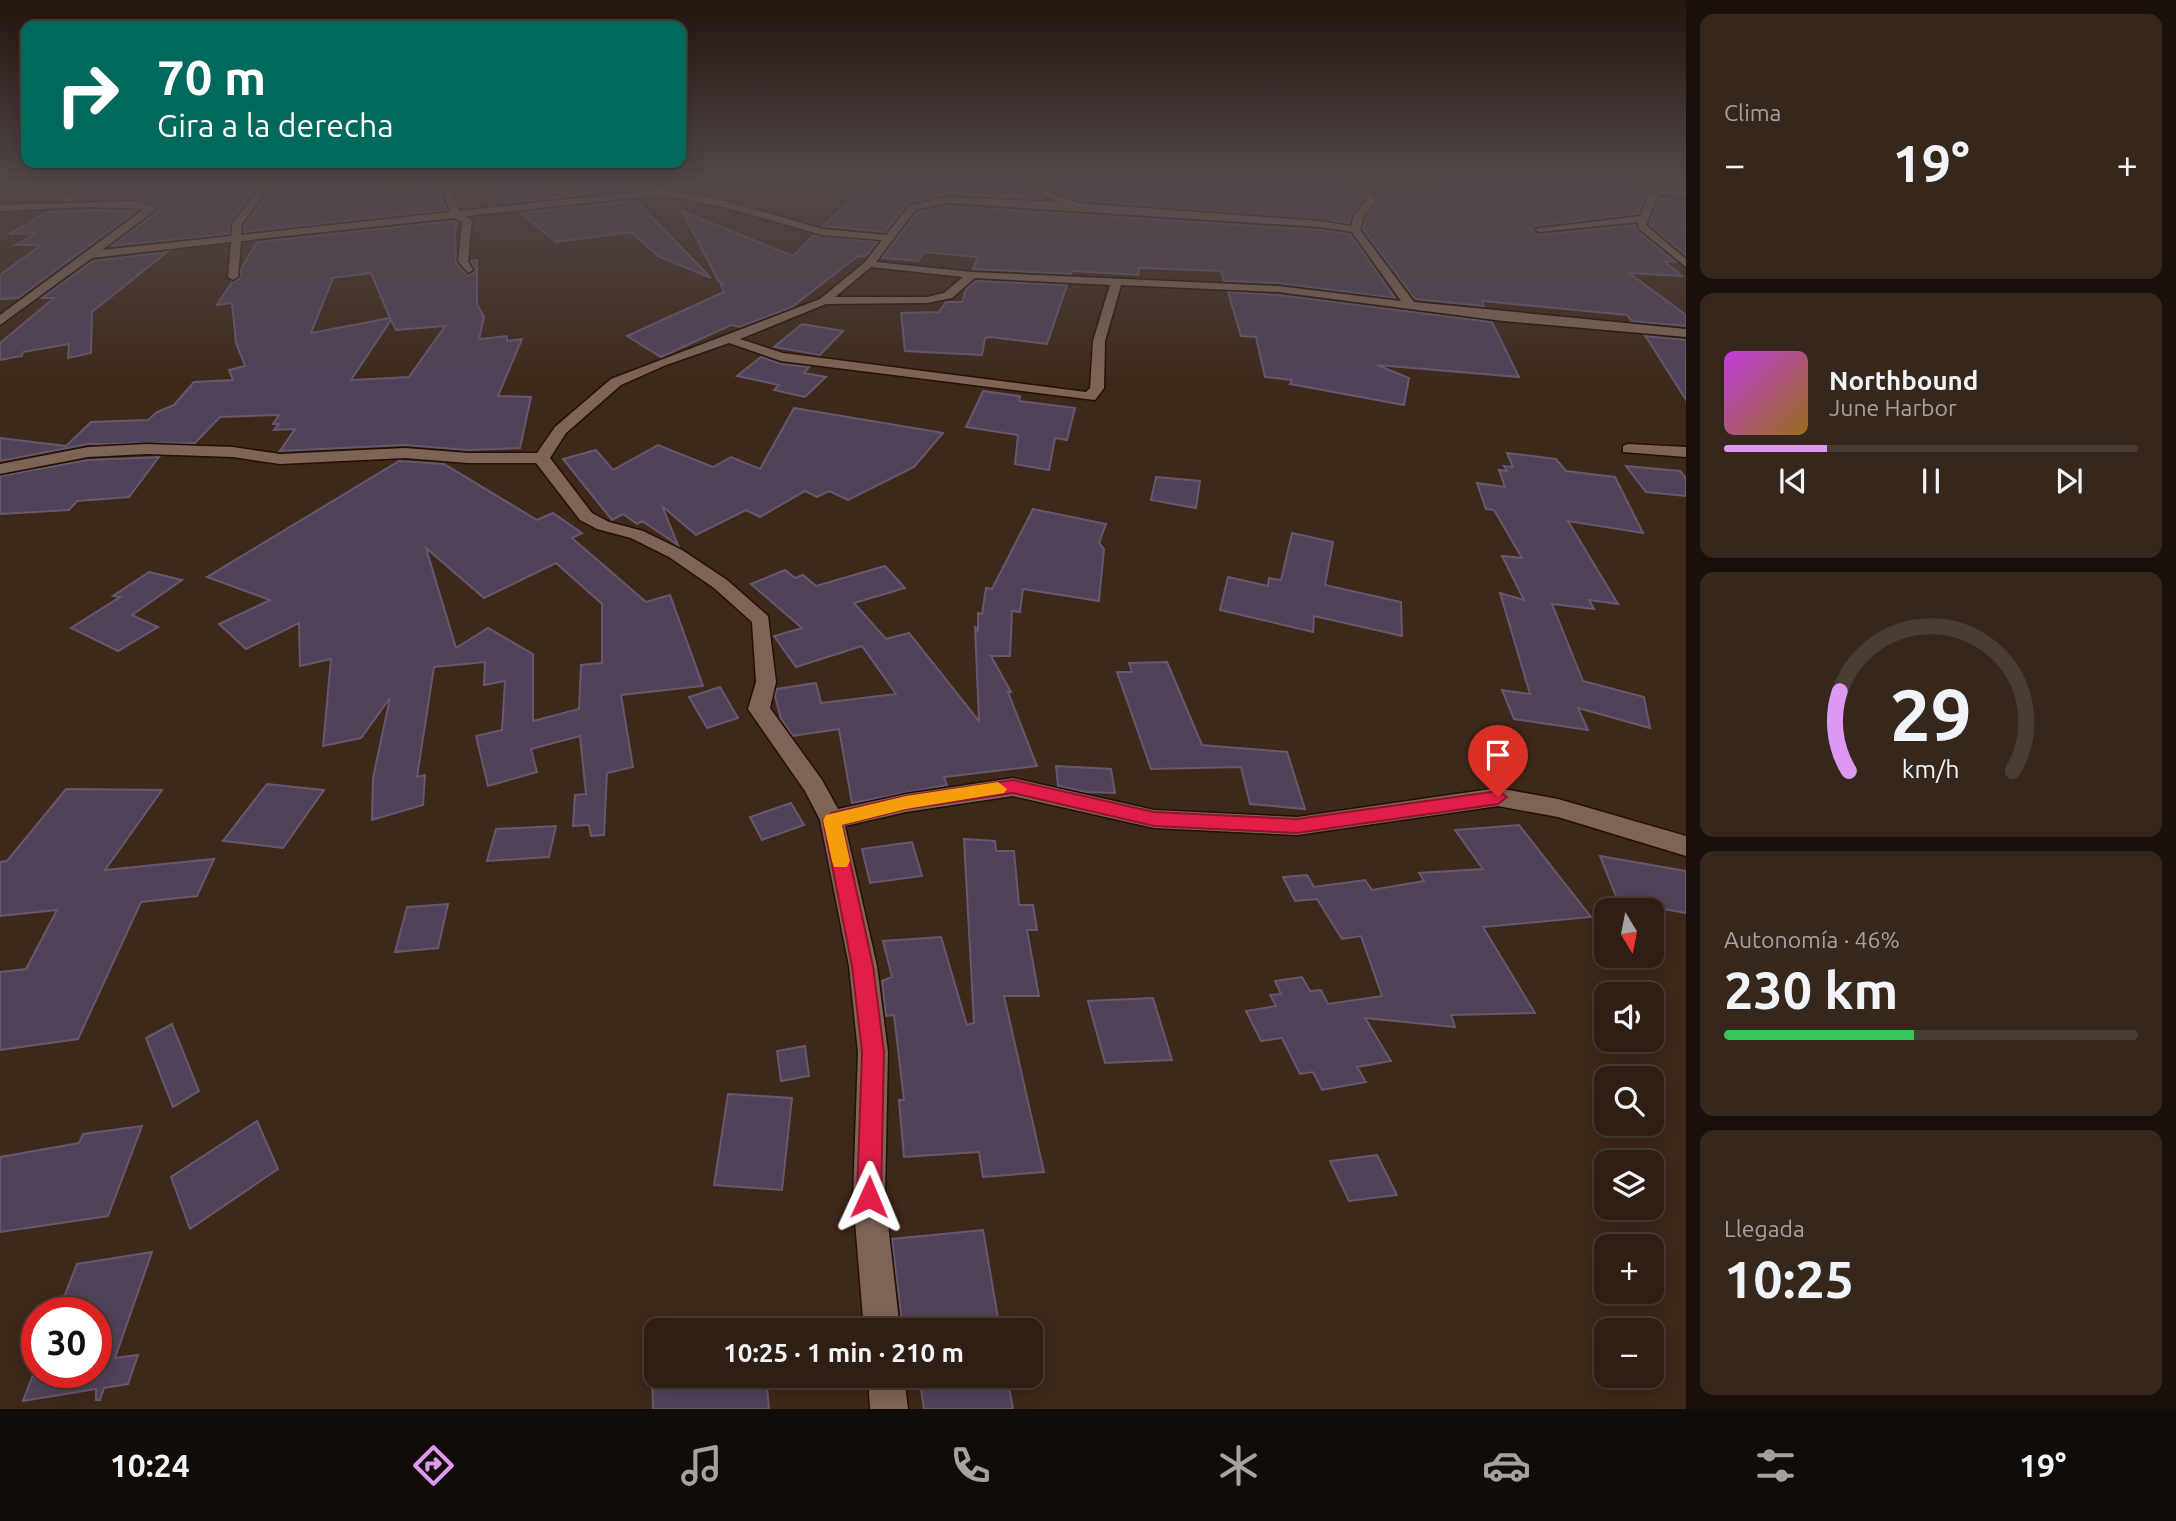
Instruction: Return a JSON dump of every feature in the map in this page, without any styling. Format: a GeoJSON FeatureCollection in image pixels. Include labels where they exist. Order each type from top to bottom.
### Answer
{"type":"FeatureCollection","features":[{"type":"Feature","properties":{"kind":"street"},"geometry":{"type":"LineString","coordinates":[[0,321],[94,251]]}},
{"type":"Feature","properties":{"kind":"street"},"geometry":{"type":"LineString","coordinates":[[88,255],[125,251]]}},
{"type":"Feature","properties":{"kind":"street"},"geometry":{"type":"LineString","coordinates":[[233,277],[236,251]]}},
{"type":"Feature","properties":{"kind":"street"},"geometry":{"type":"LineString","coordinates":[[464,251],[463,261],[468,270]]}},
{"type":"Feature","properties":{"kind":"street"},"geometry":{"type":"LineString","coordinates":[[880,251],[869,264],[824,301],[729,339],[661,362],[616,382],[560,430],[542,458],[544,466],[561,480],[572,502],[592,521],[641,536],[683,559],[737,596],[761,620],[766,682],[759,709],[814,786],[832,820],[863,966],[873,1052],[869,1197],[880,1318]]}},
{"type":"Feature","properties":{"kind":"street"},"geometry":{"type":"LineString","coordinates":[[1370,251],[1410,305]]}},
{"type":"Feature","properties":{"kind":"street"},"geometry":{"type":"LineString","coordinates":[[1672,251],[1686,264]]}},
{"type":"Feature","properties":{"kind":"street"},"geometry":{"type":"LineString","coordinates":[[869,264],[972,275],[1278,289],[1686,333]]}},
{"type":"Feature","properties":{"kind":"street"},"geometry":{"type":"LineString","coordinates":[[824,301],[927,300],[948,296],[972,275]]}},
{"type":"Feature","properties":{"kind":"street"},"geometry":{"type":"LineString","coordinates":[[729,339],[781,357],[1090,397],[1097,388],[1099,341],[1116,283]]}},
{"type":"Feature","properties":{"kind":"street"},"geometry":{"type":"LineString","coordinates":[[0,302],[24,302]]}},
{"type":"Feature","properties":{"kind":"street"},"geometry":{"type":"LineString","coordinates":[[0,468],[88,452],[136,449],[233,452],[280,459],[405,453],[468,458],[542,458]]}},
{"type":"Feature","properties":{"kind":"street"},"geometry":{"type":"LineString","coordinates":[[1628,449],[1686,452]]}},
{"type":"Feature","properties":{"kind":"street"},"geometry":{"type":"LineString","coordinates":[[832,820],[906,803],[1013,787],[1154,819],[1297,826],[1498,797],[1558,808],[1686,846]]}},
{"type":"Feature","properties":{"kind":"street"},"geometry":{"type":"LineString","coordinates":[[887,1388],[889,1409]]}},
{"type":"Feature","properties":{"kind":"building"},"geometry":{"type":"Polygon","coordinates":[[[33,251],[82,251],[18,298],[0,299],[0,275],[33,251]]]}},
{"type":"Feature","properties":{"kind":"building"},"geometry":{"type":"Polygon","coordinates":[[[252,251],[456,251],[456,263],[468,276],[476,271],[471,261],[477,260],[477,304],[484,317],[479,339],[507,336],[507,341],[522,339],[498,396],[531,397],[520,448],[468,450],[405,445],[280,451],[295,429],[274,430],[279,424],[273,424],[279,415],[220,417],[195,443],[88,444],[0,461],[0,438],[66,446],[91,422],[148,420],[157,412],[174,405],[194,382],[233,380],[229,370],[245,366],[236,343],[232,303],[217,305],[232,282],[239,279],[242,267],[252,251]],[[371,273],[333,278],[311,333],[390,318],[371,273]],[[391,320],[351,380],[409,377],[445,326],[396,330],[391,320]]]}},
{"type":"Feature","properties":{"kind":"building"},"geometry":{"type":"Polygon","coordinates":[[[652,251],[684,251],[711,278],[658,256],[652,251]]]}},
{"type":"Feature","properties":{"kind":"building"},"geometry":{"type":"Polygon","coordinates":[[[703,251],[780,251],[793,256],[798,251],[870,251],[866,256],[858,256],[792,307],[740,327],[731,325],[661,357],[627,336],[724,292],[721,285],[724,284],[719,282],[703,251]]]}},
{"type":"Feature","properties":{"kind":"building"},"geometry":{"type":"Polygon","coordinates":[[[888,251],[1362,251],[1395,298],[1278,283],[1224,281],[1221,271],[1139,268],[1138,275],[1072,271],[1071,274],[973,269],[978,257],[924,252],[918,261],[882,258],[888,251]]]}},
{"type":"Feature","properties":{"kind":"building"},"geometry":{"type":"Polygon","coordinates":[[[1379,251],[1662,251],[1676,262],[1664,261],[1682,276],[1629,273],[1686,315],[1686,326],[1632,321],[1627,315],[1482,301],[1484,306],[1415,299],[1379,251]]]}},
{"type":"Feature","properties":{"kind":"building"},"geometry":{"type":"Polygon","coordinates":[[[167,252],[92,312],[91,353],[68,358],[69,344],[23,352],[22,356],[0,360],[0,343],[54,298],[42,298],[93,261],[167,252]]]}},
{"type":"Feature","properties":{"kind":"building"},"geometry":{"type":"Polygon","coordinates":[[[976,281],[1067,285],[1047,344],[991,337],[985,338],[982,355],[905,351],[901,313],[939,312],[946,302],[962,302],[966,289],[976,281]]]}},
{"type":"Feature","properties":{"kind":"building"},"geometry":{"type":"Polygon","coordinates":[[[1228,292],[1278,295],[1492,322],[1519,377],[1377,365],[1409,378],[1404,405],[1290,384],[1292,380],[1265,377],[1256,337],[1241,336],[1228,292]]]}},
{"type":"Feature","properties":{"kind":"building"},"geometry":{"type":"Polygon","coordinates":[[[802,324],[843,331],[820,355],[774,347],[802,324]]]}},
{"type":"Feature","properties":{"kind":"building"},"geometry":{"type":"Polygon","coordinates":[[[1645,336],[1686,340],[1686,400],[1650,343],[1645,336]]]}},
{"type":"Feature","properties":{"kind":"building"},"geometry":{"type":"Polygon","coordinates":[[[761,357],[781,364],[809,367],[804,373],[826,377],[805,397],[774,390],[779,385],[737,376],[761,357]]]}},
{"type":"Feature","properties":{"kind":"building"},"geometry":{"type":"Polygon","coordinates":[[[983,391],[1020,396],[1019,401],[1075,408],[1067,440],[1055,438],[1049,470],[1015,464],[1018,435],[966,427],[983,391]]]}},
{"type":"Feature","properties":{"kind":"building"},"geometry":{"type":"Polygon","coordinates":[[[794,408],[943,433],[914,467],[848,500],[829,491],[817,497],[805,491],[760,517],[746,510],[696,535],[662,506],[678,545],[642,521],[637,524],[623,514],[612,520],[563,459],[596,450],[613,470],[658,445],[713,467],[731,457],[760,469],[794,408]]]}},
{"type":"Feature","properties":{"kind":"building"},"geometry":{"type":"Polygon","coordinates":[[[1507,453],[1556,459],[1566,471],[1615,477],[1643,533],[1568,521],[1618,604],[1589,600],[1594,609],[1552,604],[1583,681],[1644,697],[1650,728],[1578,708],[1588,730],[1514,719],[1502,690],[1530,694],[1500,593],[1524,600],[1502,556],[1522,558],[1494,510],[1486,509],[1477,483],[1505,487],[1499,470],[1507,471],[1504,466],[1513,467],[1507,453]]]}},
{"type":"Feature","properties":{"kind":"building"},"geometry":{"type":"Polygon","coordinates":[[[159,457],[129,497],[77,501],[69,510],[0,514],[0,476],[88,460],[159,457]]]}},
{"type":"Feature","properties":{"kind":"building"},"geometry":{"type":"Polygon","coordinates":[[[399,461],[444,464],[537,520],[553,513],[582,533],[572,538],[646,602],[670,595],[703,686],[621,695],[633,767],[607,773],[604,835],[591,836],[589,825],[573,826],[575,795],[586,794],[580,736],[531,749],[537,772],[488,786],[476,736],[502,730],[505,681],[484,685],[485,662],[434,667],[417,777],[425,775],[423,805],[372,820],[373,778],[390,698],[361,738],[323,746],[331,659],[300,666],[299,623],[246,649],[219,624],[270,600],[207,577],[399,461]],[[426,548],[456,648],[488,628],[533,654],[533,721],[579,709],[581,665],[602,663],[602,604],[556,563],[484,598],[426,548]]]}},
{"type":"Feature","properties":{"kind":"building"},"geometry":{"type":"Polygon","coordinates":[[[1626,466],[1680,471],[1686,478],[1686,496],[1646,492],[1626,466]]]}},
{"type":"Feature","properties":{"kind":"building"},"geometry":{"type":"Polygon","coordinates":[[[1156,477],[1200,481],[1196,508],[1151,500],[1156,477]]]}},
{"type":"Feature","properties":{"kind":"building"},"geometry":{"type":"Polygon","coordinates":[[[1033,509],[1106,524],[1099,543],[1104,549],[1099,601],[1023,589],[1020,612],[1012,611],[1010,656],[991,656],[1011,692],[1008,692],[1037,766],[944,777],[947,785],[852,803],[839,729],[793,736],[781,719],[775,696],[777,689],[816,683],[821,703],[896,694],[862,646],[796,667],[774,636],[802,628],[751,584],[785,570],[795,578],[803,575],[816,586],[885,566],[905,588],[854,603],[886,639],[909,633],[979,721],[975,626],[978,632],[978,613],[982,614],[986,588],[992,589],[1033,509]]]}},
{"type":"Feature","properties":{"kind":"building"},"geometry":{"type":"Polygon","coordinates":[[[1292,533],[1333,542],[1325,585],[1401,602],[1402,636],[1314,616],[1313,632],[1220,610],[1228,577],[1268,586],[1269,578],[1281,580],[1292,533]]]}},
{"type":"Feature","properties":{"kind":"building"},"geometry":{"type":"Polygon","coordinates":[[[149,572],[182,580],[132,615],[158,627],[118,651],[71,628],[120,597],[113,596],[149,572]]]}},
{"type":"Feature","properties":{"kind":"building"},"geometry":{"type":"Polygon","coordinates":[[[1167,662],[1202,745],[1287,752],[1305,809],[1250,804],[1241,767],[1151,769],[1117,672],[1132,672],[1129,663],[1167,662]]]}},
{"type":"Feature","properties":{"kind":"building"},"geometry":{"type":"Polygon","coordinates":[[[720,687],[738,718],[707,728],[689,697],[720,687]]]}},
{"type":"Feature","properties":{"kind":"building"},"geometry":{"type":"Polygon","coordinates":[[[1056,766],[1111,769],[1115,793],[1086,792],[1058,786],[1056,766]]]}},
{"type":"Feature","properties":{"kind":"building"},"geometry":{"type":"Polygon","coordinates":[[[267,784],[324,790],[283,848],[223,841],[267,784]]]}},
{"type":"Feature","properties":{"kind":"building"},"geometry":{"type":"Polygon","coordinates":[[[66,789],[162,790],[105,870],[214,859],[197,896],[141,902],[78,1039],[0,1050],[0,972],[26,969],[57,910],[0,916],[0,862],[7,861],[66,789]]]}},
{"type":"Feature","properties":{"kind":"building"},"geometry":{"type":"Polygon","coordinates":[[[791,803],[804,825],[762,840],[750,817],[791,803]]]}},
{"type":"Feature","properties":{"kind":"building"},"geometry":{"type":"Polygon","coordinates":[[[1519,825],[1591,917],[1483,927],[1535,1013],[1451,1015],[1455,1027],[1365,1018],[1391,1061],[1357,1067],[1366,1082],[1322,1090],[1313,1072],[1300,1074],[1282,1038],[1261,1041],[1246,1011],[1276,1006],[1270,995],[1281,994],[1275,981],[1302,977],[1310,991],[1321,990],[1328,1004],[1382,996],[1361,936],[1342,939],[1317,899],[1295,901],[1283,877],[1307,875],[1314,887],[1365,880],[1372,890],[1424,881],[1419,873],[1483,869],[1455,830],[1519,825]]]}},
{"type":"Feature","properties":{"kind":"building"},"geometry":{"type":"Polygon","coordinates":[[[556,826],[549,857],[487,861],[496,829],[556,826]]]}},
{"type":"Feature","properties":{"kind":"building"},"geometry":{"type":"Polygon","coordinates":[[[964,839],[995,841],[996,851],[1014,851],[1019,905],[1033,905],[1037,930],[1027,930],[1039,996],[1004,996],[1044,1172],[983,1177],[979,1152],[904,1157],[899,1100],[904,1100],[894,1015],[886,1016],[882,981],[892,977],[883,941],[941,937],[967,1025],[974,1023],[964,839]]]}},
{"type":"Feature","properties":{"kind":"building"},"geometry":{"type":"Polygon","coordinates":[[[912,842],[922,876],[870,883],[862,849],[912,842]]]}},
{"type":"Feature","properties":{"kind":"building"},"geometry":{"type":"Polygon","coordinates":[[[1600,856],[1686,871],[1686,913],[1664,909],[1664,898],[1617,898],[1600,856]]]}},
{"type":"Feature","properties":{"kind":"building"},"geometry":{"type":"Polygon","coordinates":[[[448,904],[438,948],[395,952],[407,907],[448,904]]]}},
{"type":"Feature","properties":{"kind":"building"},"geometry":{"type":"Polygon","coordinates":[[[1153,998],[1172,1060],[1105,1063],[1088,1001],[1153,998]]]}},
{"type":"Feature","properties":{"kind":"building"},"geometry":{"type":"Polygon","coordinates":[[[172,1024],[199,1091],[173,1107],[146,1038],[172,1024]]]}},
{"type":"Feature","properties":{"kind":"building"},"geometry":{"type":"Polygon","coordinates":[[[805,1046],[809,1076],[781,1081],[777,1051],[805,1046]]]}},
{"type":"Feature","properties":{"kind":"building"},"geometry":{"type":"Polygon","coordinates":[[[728,1094],[792,1098],[782,1190],[714,1185],[728,1094]]]}},
{"type":"Feature","properties":{"kind":"building"},"geometry":{"type":"Polygon","coordinates":[[[257,1121],[278,1169],[190,1229],[171,1177],[257,1121]]]}},
{"type":"Feature","properties":{"kind":"building"},"geometry":{"type":"Polygon","coordinates":[[[142,1126],[108,1216],[0,1232],[0,1157],[79,1143],[83,1134],[142,1126]]]}},
{"type":"Feature","properties":{"kind":"building"},"geometry":{"type":"Polygon","coordinates":[[[1377,1155],[1397,1195],[1349,1201],[1330,1161],[1377,1155]]]}},
{"type":"Feature","properties":{"kind":"building"},"geometry":{"type":"Polygon","coordinates":[[[983,1230],[998,1318],[902,1318],[892,1239],[983,1230]]]}},
{"type":"Feature","properties":{"kind":"building"},"geometry":{"type":"Polygon","coordinates":[[[152,1252],[115,1358],[138,1355],[128,1384],[112,1387],[112,1297],[64,1297],[77,1264],[152,1252]]]}},
{"type":"Feature","properties":{"kind":"building"},"geometry":{"type":"Polygon","coordinates":[[[28,1388],[104,1388],[100,1400],[96,1400],[96,1389],[23,1401],[28,1388]]]}},
{"type":"Feature","properties":{"kind":"building"},"geometry":{"type":"Polygon","coordinates":[[[652,1388],[767,1388],[769,1409],[653,1409],[652,1388]]]}},
{"type":"Feature","properties":{"kind":"building"},"geometry":{"type":"Polygon","coordinates":[[[921,1388],[1009,1388],[1013,1409],[924,1409],[921,1388]]]}},
{"type":"Feature","properties":{"kind":"slow traffic"},"geometry":{"type":"LineString","coordinates":[[841,861],[832,820],[906,803],[998,789]]}},
{"type":"Feature","properties":{"kind":"route"},"geometry":{"type":"LineString","coordinates":[[869,1197],[873,1052],[863,966],[832,820],[955,794],[1013,787],[1154,819],[1297,826],[1498,797]]}}]}
